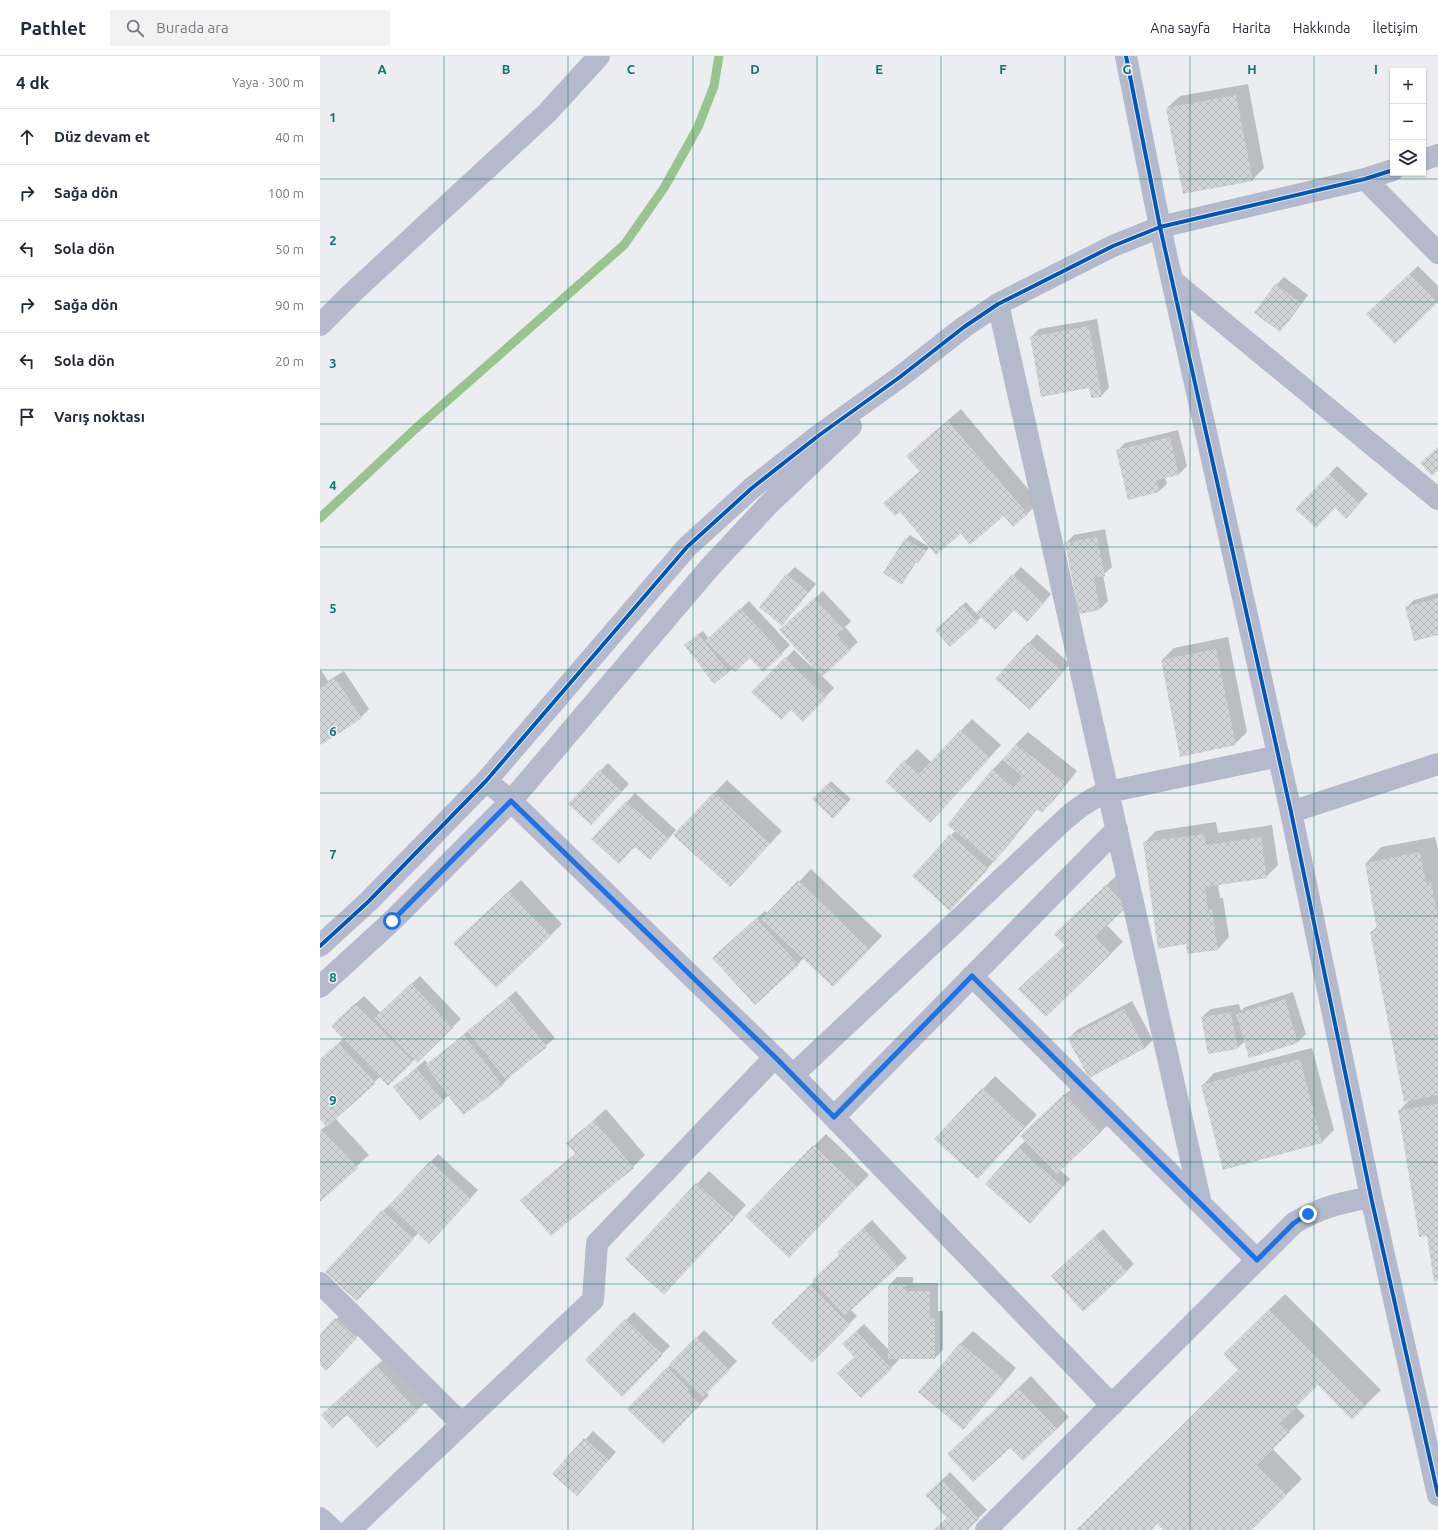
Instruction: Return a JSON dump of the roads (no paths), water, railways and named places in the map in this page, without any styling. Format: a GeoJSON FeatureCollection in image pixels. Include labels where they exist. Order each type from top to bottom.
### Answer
{"type":"FeatureCollection","features":[{"type":"Feature","properties":{"kind":"street"},"geometry":{"type":"LineString","coordinates":[[320,325],[351,294],[547,112],[599,56]]}},
{"type":"Feature","properties":{"kind":"street"},"geometry":{"type":"LineString","coordinates":[[1126,56],[1160,227],[1291,812],[1371,1197],[1438,1495]]}},
{"type":"Feature","properties":{"kind":"street"},"geometry":{"type":"LineString","coordinates":[[1426,159],[1438,155]]}},
{"type":"Feature","properties":{"kind":"street"},"geometry":{"type":"LineString","coordinates":[[320,946],[369,901],[486,781],[688,547],[752,488],[818,436],[900,377],[964,327],[998,304],[1113,246],[1160,227],[1365,179],[1390,171]]}},
{"type":"Feature","properties":{"kind":"street"},"geometry":{"type":"LineString","coordinates":[[1365,179],[1438,253]]}},
{"type":"Feature","properties":{"kind":"street"},"geometry":{"type":"LineString","coordinates":[[1173,281],[1438,500]]}},
{"type":"Feature","properties":{"kind":"street"},"geometry":{"type":"LineString","coordinates":[[998,304],[1201,1204]]}},
{"type":"Feature","properties":{"kind":"street"},"geometry":{"type":"LineString","coordinates":[[320,987],[392,921],[511,801],[710,567],[768,505],[900,377]]}},
{"type":"Feature","properties":{"kind":"street"},"geometry":{"type":"LineString","coordinates":[[793,1074],[1081,805],[1097,795],[1108,792],[1278,756]]}},
{"type":"Feature","properties":{"kind":"street"},"geometry":{"type":"LineString","coordinates":[[1291,812],[1438,764]]}},
{"type":"Feature","properties":{"kind":"street"},"geometry":{"type":"LineString","coordinates":[[486,781],[511,801],[793,1074],[1112,1405]]}},
{"type":"Feature","properties":{"kind":"street"},"geometry":{"type":"LineString","coordinates":[[834,1117],[1116,829]]}},
{"type":"Feature","properties":{"kind":"street"},"geometry":{"type":"LineString","coordinates":[[972,976],[1257,1260]]}},
{"type":"Feature","properties":{"kind":"street"},"geometry":{"type":"LineString","coordinates":[[350,1530],[593,1300],[597,1243],[775,1057]]}},
{"type":"Feature","properties":{"kind":"street"},"geometry":{"type":"LineString","coordinates":[[986,1530],[1294,1223],[1308,1214],[1322,1208],[1371,1197]]}},
{"type":"Feature","properties":{"kind":"street"},"geometry":{"type":"LineString","coordinates":[[320,1283],[462,1424]]}},
{"type":"Feature","properties":{"kind":"street"},"geometry":{"type":"LineString","coordinates":[[320,1518],[333,1530]]}},
{"type":"Feature","properties":{"kind":"waterway"},"geometry":{"type":"LineString","coordinates":[[320,518],[414,430],[624,245],[664,188],[698,127],[714,86],[719,56]]}}]}
